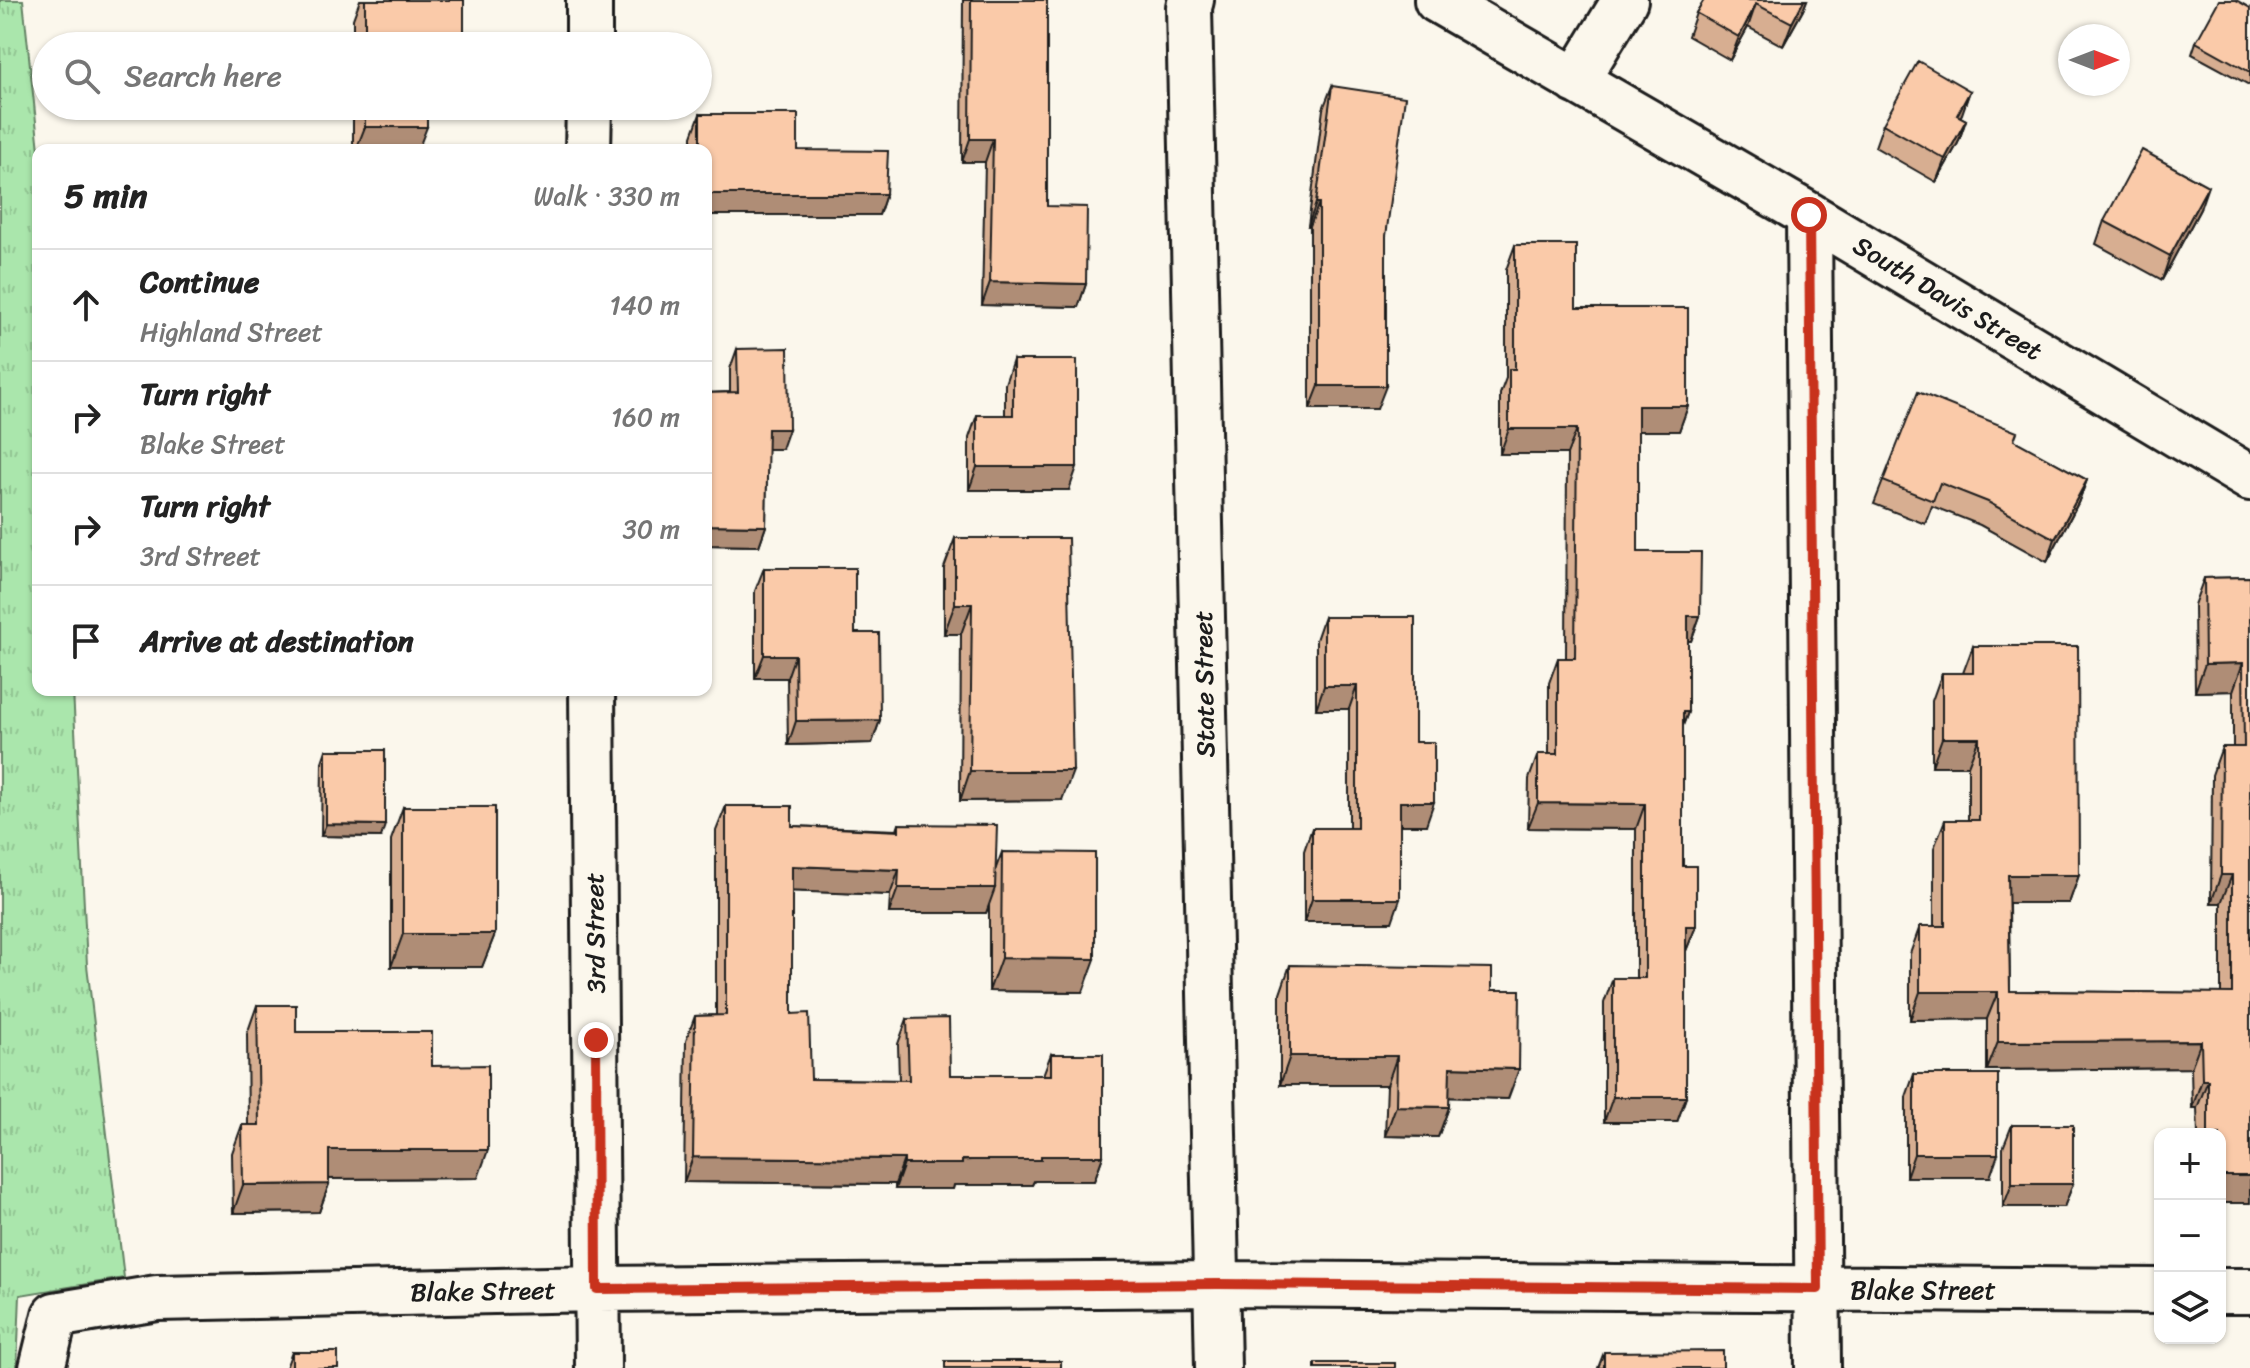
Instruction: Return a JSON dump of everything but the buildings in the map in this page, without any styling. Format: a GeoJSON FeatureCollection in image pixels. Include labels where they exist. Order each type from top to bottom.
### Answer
{"type":"FeatureCollection","features":[{"type":"Feature","properties":{"kind":"street"},"geometry":{"type":"LineString","coordinates":[[589,0],[589,32]]}},
{"type":"Feature","properties":{"kind":"street","name":"State Street"},"geometry":{"type":"LineString","coordinates":[[1191,0],[1218,1368]]}},
{"type":"Feature","properties":{"kind":"street","name":"South Davis Street"},"geometry":{"type":"LineString","coordinates":[[1437,0],[1809,215],[2250,478]]}},
{"type":"Feature","properties":{"kind":"street"},"geometry":{"type":"LineString","coordinates":[[1576,81],[1625,0]]}},
{"type":"Feature","properties":{"kind":"street"},"geometry":{"type":"LineString","coordinates":[[588,144],[589,120]]}},
{"type":"Feature","properties":{"kind":"street"},"geometry":{"type":"LineString","coordinates":[[1809,215],[1818,1368]]}},
{"type":"Feature","properties":{"kind":"street","name":"3rd Street"},"geometry":{"type":"LineString","coordinates":[[592,696],[598,1368]]}},
{"type":"Feature","properties":{"kind":"street","name":"Blake Street"},"geometry":{"type":"LineString","coordinates":[[42,1368],[55,1315],[157,1298],[597,1289],[1218,1284],[2154,1291]]}},
{"type":"Feature","properties":{"kind":"street"},"geometry":{"type":"LineString","coordinates":[[2226,1291],[2250,1291]]}},
{"type":"Feature","properties":{"kind":"green space"},"geometry":{"type":"Polygon","coordinates":[[[0,0],[23,0],[32,84],[32,120],[36,120],[38,144],[32,144],[32,696],[73,696],[87,965],[124,1278],[20,1295],[17,1368],[0,1368],[0,0]]]}},
{"type":"Feature","properties":{"kind":"route"},"geometry":{"type":"LineString","coordinates":[[596,1040],[597,1289],[1218,1284],[1818,1289],[1809,215]]}}]}
